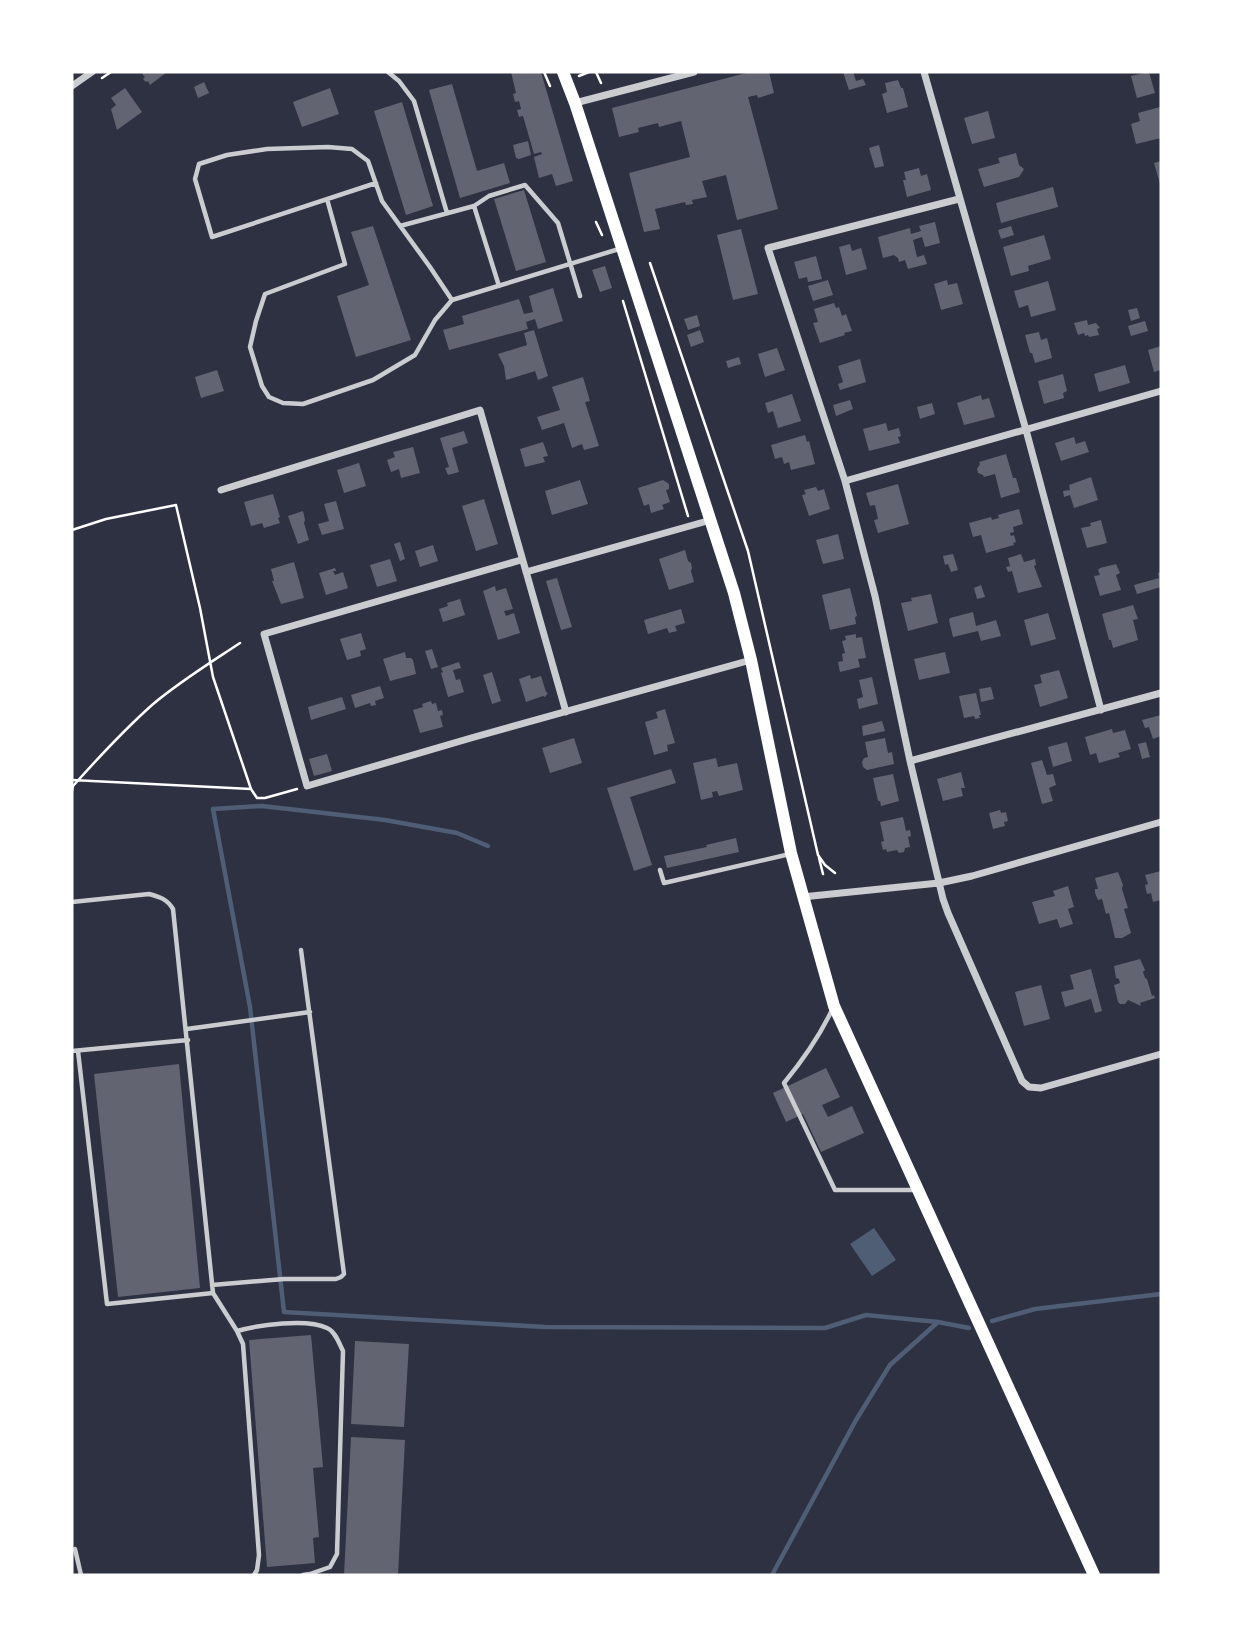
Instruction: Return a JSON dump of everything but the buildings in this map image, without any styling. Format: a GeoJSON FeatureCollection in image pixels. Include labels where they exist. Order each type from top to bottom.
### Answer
{"type":"FeatureCollection","features":[{"type":"Feature","properties":{"kind":"main road"},"geometry":{"type":"LineString","coordinates":[[562,72],[575,103],[734,593],[751,660],[791,853],[834,1006],[1094,1575]]}},
{"type":"Feature","properties":{"kind":"street"},"geometry":{"type":"LineString","coordinates":[[72,86],[92,72]]}},
{"type":"Feature","properties":{"kind":"street"},"geometry":{"type":"LineString","coordinates":[[575,103],[694,72]]}},
{"type":"Feature","properties":{"kind":"street"},"geometry":{"type":"LineString","coordinates":[[924,72],[1026,430],[1101,710]]}},
{"type":"Feature","properties":{"kind":"street"},"geometry":{"type":"LineString","coordinates":[[959,199],[768,248],[845,481],[875,596],[910,761],[948,913],[1022,1081],[1029,1087],[1041,1088],[1161,1054]]}},
{"type":"Feature","properties":{"kind":"street"},"geometry":{"type":"LineString","coordinates":[[845,481],[1161,391]]}},
{"type":"Feature","properties":{"kind":"street"},"geometry":{"type":"LineString","coordinates":[[221,490],[480,410],[566,712]]}},
{"type":"Feature","properties":{"kind":"street"},"geometry":{"type":"LineString","coordinates":[[526,572],[711,520]]}},
{"type":"Feature","properties":{"kind":"street"},"geometry":{"type":"LineString","coordinates":[[521,560],[264,634],[307,786],[751,660]]}},
{"type":"Feature","properties":{"kind":"street"},"geometry":{"type":"LineString","coordinates":[[910,761],[1161,693]]}},
{"type":"Feature","properties":{"kind":"street"},"geometry":{"type":"LineString","coordinates":[[802,897],[939,883],[1161,822]]}},
{"type":"Feature","properties":{"kind":"lane"},"geometry":{"type":"LineString","coordinates":[[388,72],[399,81],[414,101],[447,213]]}},
{"type":"Feature","properties":{"kind":"lane"},"geometry":{"type":"LineString","coordinates":[[376,183],[212,237],[195,179],[200,164],[227,155],[267,149],[352,149],[368,162],[376,183],[382,201],[452,300]]}},
{"type":"Feature","properties":{"kind":"lane"},"geometry":{"type":"LineString","coordinates":[[400,226],[474,206],[489,196],[525,185],[558,223],[580,296]]}},
{"type":"Feature","properties":{"kind":"lane"},"geometry":{"type":"LineString","coordinates":[[327,199],[345,264],[265,294],[250,346],[262,386],[270,397],[283,403],[303,404],[373,380],[415,355],[435,320],[452,300],[622,248]]}},
{"type":"Feature","properties":{"kind":"lane"},"geometry":{"type":"LineString","coordinates":[[474,206],[499,286]]}},
{"type":"Feature","properties":{"kind":"lane"},"geometry":{"type":"LineString","coordinates":[[660,870],[664,883],[791,853]]}},
{"type":"Feature","properties":{"kind":"lane"},"geometry":{"type":"LineString","coordinates":[[72,902],[149,894],[169,902],[173,909],[213,1293],[243,1344],[259,1555],[254,1575]]}},
{"type":"Feature","properties":{"kind":"lane"},"geometry":{"type":"LineString","coordinates":[[212,1285],[277,1279],[335,1279],[344,1274],[301,950]]}},
{"type":"Feature","properties":{"kind":"lane"},"geometry":{"type":"LineString","coordinates":[[834,1006],[820,1035],[784,1083],[835,1191],[917,1189]]}},
{"type":"Feature","properties":{"kind":"lane"},"geometry":{"type":"LineString","coordinates":[[187,1029],[310,1012]]}},
{"type":"Feature","properties":{"kind":"lane"},"geometry":{"type":"LineString","coordinates":[[188,1040],[75,1051],[107,1304],[213,1293]]}},
{"type":"Feature","properties":{"kind":"lane"},"geometry":{"type":"LineString","coordinates":[[237,1331],[253,1326],[308,1323],[329,1328],[342,1351],[337,1554],[330,1567],[303,1575]]}},
{"type":"Feature","properties":{"kind":"lane"},"geometry":{"type":"LineString","coordinates":[[75,1549],[80,1575]]}},
{"type":"Feature","properties":{"kind":"path"},"geometry":{"type":"LineString","coordinates":[[544,72],[550,86]]}},
{"type":"Feature","properties":{"kind":"path"},"geometry":{"type":"LineString","coordinates":[[578,76],[589,72]]}},
{"type":"Feature","properties":{"kind":"path"},"geometry":{"type":"LineString","coordinates":[[596,72],[603,86]]}},
{"type":"Feature","properties":{"kind":"path"},"geometry":{"type":"LineString","coordinates":[[596,222],[609,252]]}},
{"type":"Feature","properties":{"kind":"path"},"geometry":{"type":"LineString","coordinates":[[650,263],[748,551],[823,874]]}},
{"type":"Feature","properties":{"kind":"path"},"geometry":{"type":"LineString","coordinates":[[623,299],[690,526]]}},
{"type":"Feature","properties":{"kind":"path"},"geometry":{"type":"LineString","coordinates":[[72,530],[106,519],[176,505],[213,677],[251,789],[257,798],[265,798],[307,786]]}},
{"type":"Feature","properties":{"kind":"path"},"geometry":{"type":"LineString","coordinates":[[72,791],[73,786],[94,762],[152,705],[240,643]]}},
{"type":"Feature","properties":{"kind":"path"},"geometry":{"type":"LineString","coordinates":[[72,780],[251,789]]}},
{"type":"Feature","properties":{"kind":"path"},"geometry":{"type":"LineString","coordinates":[[818,855],[835,873]]}},
{"type":"Feature","properties":{"kind":"water"},"geometry":{"type":"Polygon","coordinates":[[[874,1228],[896,1260],[872,1276],[850,1244],[874,1228]]]}},
{"type":"Feature","properties":{"kind":"waterway"},"geometry":{"type":"LineString","coordinates":[[488,846],[457,833],[385,820],[262,806],[213,809],[250,1007],[284,1312],[545,1327],[825,1328],[866,1315],[969,1328]]}},
{"type":"Feature","properties":{"kind":"waterway"},"geometry":{"type":"LineString","coordinates":[[992,1321],[1035,1309],[1161,1294]]}},
{"type":"Feature","properties":{"kind":"waterway"},"geometry":{"type":"LineString","coordinates":[[772,1575],[856,1420],[890,1365],[938,1322]]}}]}
